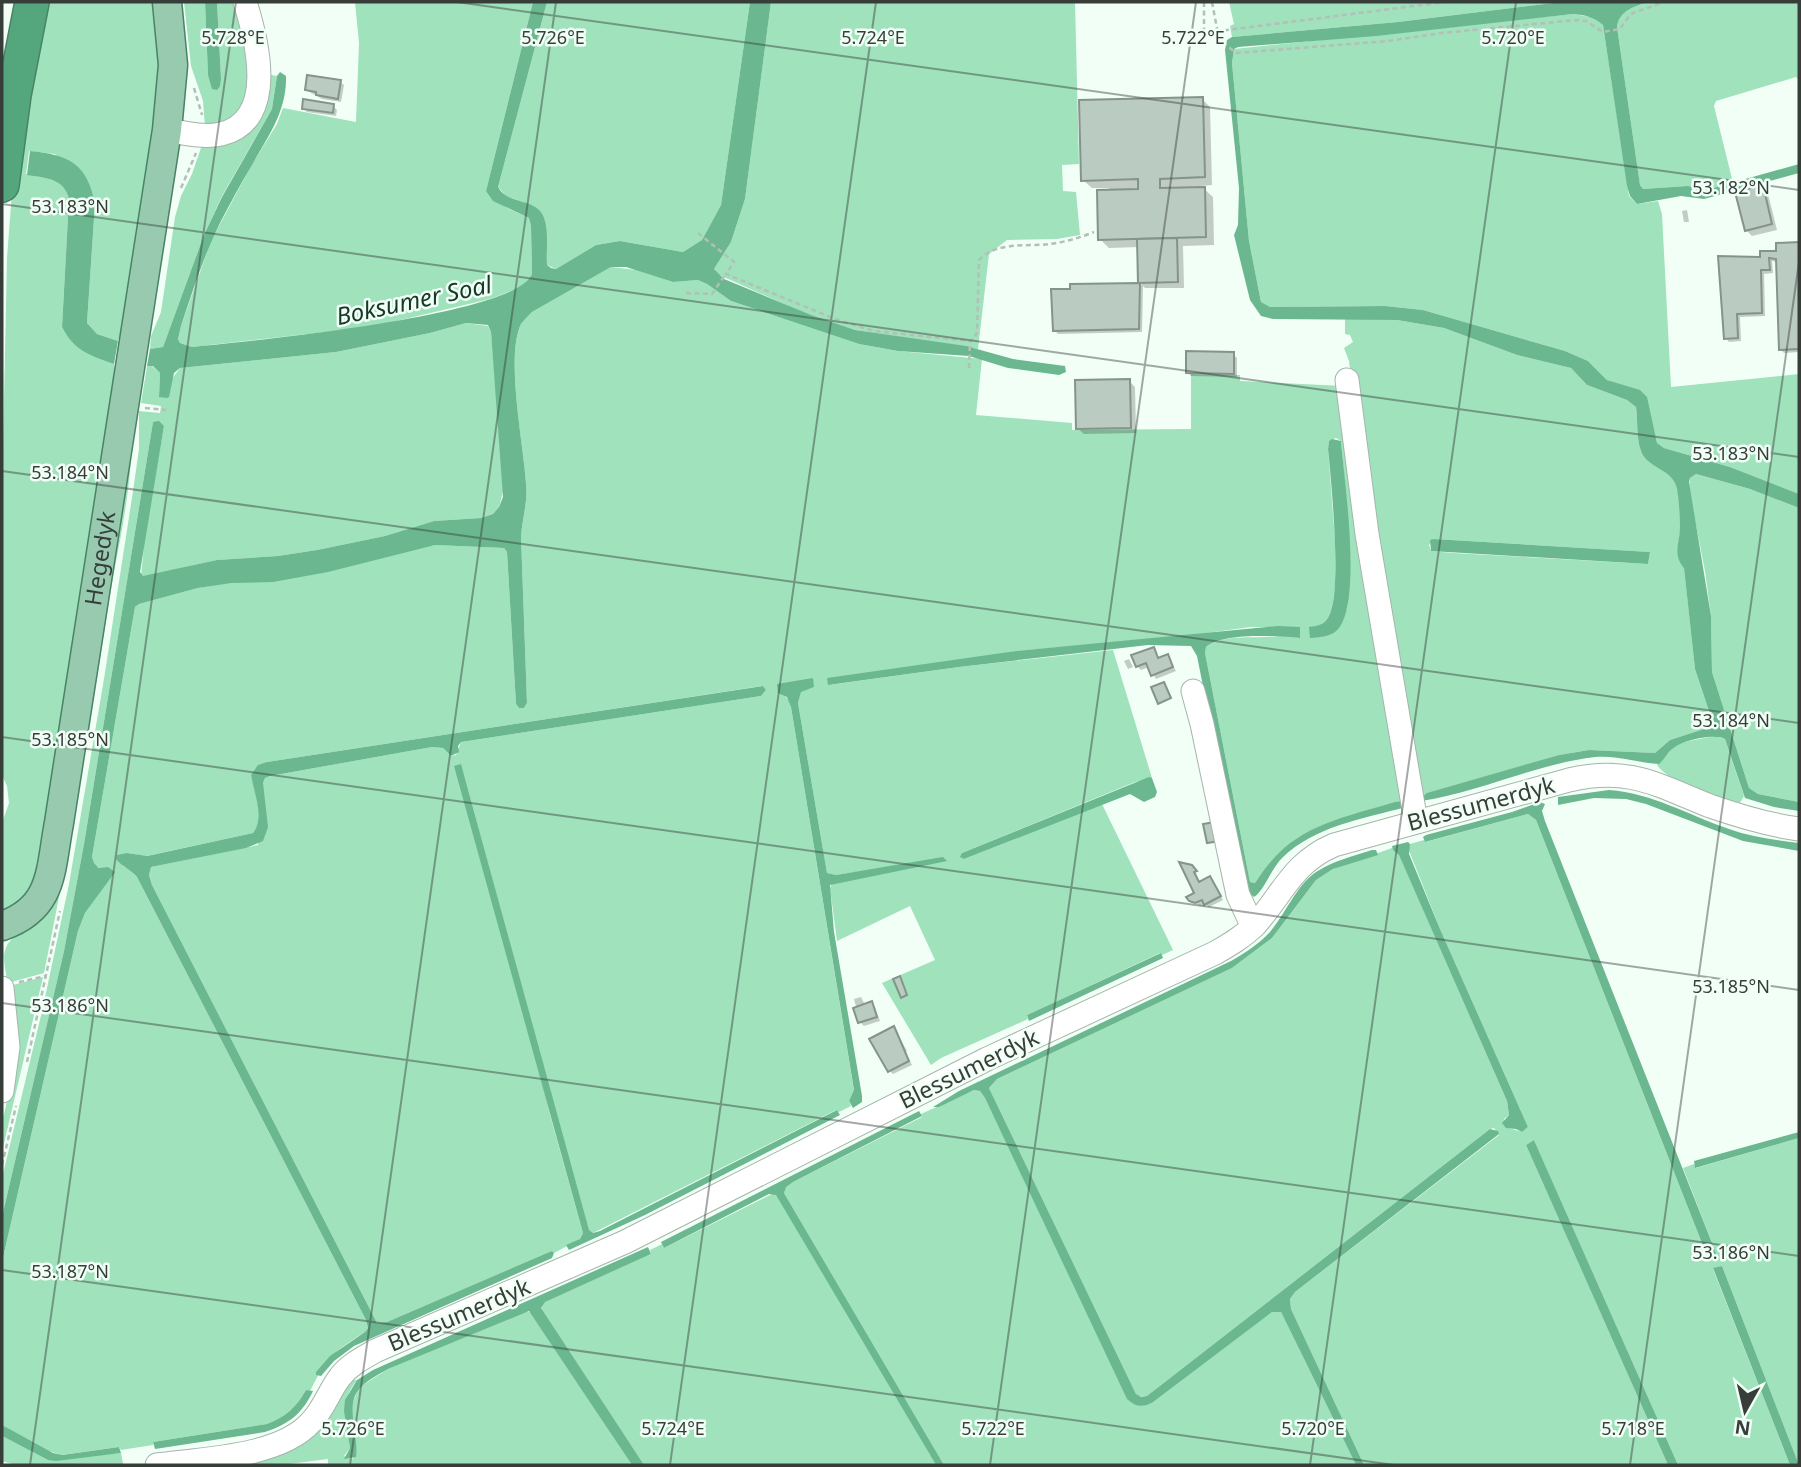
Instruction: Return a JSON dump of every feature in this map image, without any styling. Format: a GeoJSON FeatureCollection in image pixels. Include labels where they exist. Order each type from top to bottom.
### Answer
{"type":"FeatureCollection","features":[{"type":"Feature","properties":{"kind":"highway"},"geometry":{"type":"LineString","coordinates":[[2,185],[14,95],[32,2]]}},
{"type":"Feature","properties":{"kind":"main road","name":"Hegedyk"},"geometry":{"type":"LineString","coordinates":[[2,926],[22,919],[33,909],[44,894],[50,868],[77,714],[167,130],[173,65],[167,2]]}},
{"type":"Feature","properties":{"kind":"street"},"geometry":{"type":"LineString","coordinates":[[167,130],[200,135],[220,134],[239,126],[251,111],[257,93],[259,65],[255,34],[245,2]]}},
{"type":"Feature","properties":{"kind":"street"},"geometry":{"type":"LineString","coordinates":[[1347,380],[1367,534],[1416,822]]}},
{"type":"Feature","properties":{"kind":"street"},"geometry":{"type":"LineString","coordinates":[[1193,691],[1238,895],[1253,927]]}},
{"type":"Feature","properties":{"kind":"street","name":"Blessumerdyk"},"geometry":{"type":"LineString","coordinates":[[158,1465],[254,1451],[282,1443],[310,1424],[341,1375],[375,1351],[625,1242],[988,1059],[1215,953],[1253,927],[1292,874],[1313,855],[1345,841],[1583,777],[1614,774],[1654,783],[1743,817],[1799,829]]}},
{"type":"Feature","properties":{"kind":"street"},"geometry":{"type":"LineString","coordinates":[[2,1091],[8,1047],[5,986]]}},
{"type":"Feature","properties":{"kind":"path"},"geometry":{"type":"LineString","coordinates":[[1204,2],[1205,33],[1445,2]]}},
{"type":"Feature","properties":{"kind":"path"},"geometry":{"type":"LineString","coordinates":[[1212,2],[1219,39],[1235,52],[1388,41],[1442,33],[1582,20],[1603,32],[1620,29],[1629,16],[1664,2]]}},
{"type":"Feature","properties":{"kind":"path"},"geometry":{"type":"LineString","coordinates":[[969,368],[970,341],[977,332],[979,260],[984,255],[1012,245],[1050,244],[1077,239],[1094,232]]}},
{"type":"Feature","properties":{"kind":"path"},"geometry":{"type":"LineString","coordinates":[[686,293],[712,294],[734,262],[698,233]]}},
{"type":"Feature","properties":{"kind":"path"},"geometry":{"type":"LineString","coordinates":[[726,274],[835,319],[873,331],[970,341]]}},
{"type":"Feature","properties":{"kind":"path"},"geometry":{"type":"LineString","coordinates":[[5,986],[47,976]]}},
{"type":"Feature","properties":{"kind":"shaded area"},"geometry":{"type":"Polygon","coordinates":[[[44,2],[155,2],[161,92],[57,785],[31,897],[2,913],[2,823],[9,803],[7,786],[2,775],[2,496],[7,258],[14,166],[44,2]],[[29,151],[26,174],[58,183],[69,199],[62,327],[77,347],[114,364],[114,371],[120,335],[118,341],[97,334],[87,323],[95,204],[55,154],[29,151]]]}},
{"type":"Feature","properties":{"kind":"shaded area"},"geometry":{"type":"Polygon","coordinates":[[[184,2],[205,2],[208,75],[221,78],[217,2],[240,2],[254,76],[234,125],[205,127],[203,101],[191,66],[184,2]]]}},
{"type":"Feature","properties":{"kind":"shaded area"},"geometry":{"type":"Polygon","coordinates":[[[205,2],[217,2],[221,78],[217,90],[212,89],[208,75],[205,2]]]}},
{"type":"Feature","properties":{"kind":"shaded area"},"geometry":{"type":"Polygon","coordinates":[[[355,2],[533,2],[486,191],[507,208],[529,218],[530,280],[521,287],[490,299],[371,327],[192,347],[180,343],[178,339],[181,326],[211,241],[277,124],[283,108],[356,122],[359,43],[355,2]]]}},
{"type":"Feature","properties":{"kind":"shaded area"},"geometry":{"type":"Polygon","coordinates":[[[533,2],[547,2],[498,187],[508,197],[536,207],[541,212],[546,229],[547,265],[551,268],[556,269],[596,245],[620,241],[683,252],[702,240],[721,205],[750,2],[771,2],[745,199],[731,242],[714,269],[724,279],[855,330],[966,346],[1013,359],[1065,366],[1066,372],[1059,375],[1008,368],[969,356],[898,351],[859,344],[731,301],[698,280],[673,282],[626,267],[611,267],[532,312],[521,324],[517,339],[515,379],[526,491],[521,537],[527,703],[524,708],[519,708],[516,704],[507,552],[504,548],[435,545],[328,572],[273,582],[231,583],[198,588],[135,607],[92,857],[99,868],[108,867],[115,872],[85,913],[78,931],[2,1262],[2,1217],[64,951],[153,422],[159,421],[164,426],[140,572],[143,576],[217,560],[317,550],[385,536],[434,521],[481,518],[493,514],[503,497],[491,332],[488,325],[466,323],[336,352],[180,368],[174,373],[167,398],[159,397],[160,373],[153,366],[147,366],[150,349],[163,347],[204,235],[222,197],[272,109],[280,72],[286,76],[280,112],[209,247],[181,326],[178,339],[180,343],[192,347],[318,333],[431,314],[480,302],[515,289],[532,274],[529,218],[493,201],[486,191],[533,2]]]}},
{"type":"Feature","properties":{"kind":"shaded area"},"geometry":{"type":"Polygon","coordinates":[[[547,2],[750,2],[721,205],[702,240],[683,252],[620,241],[596,245],[556,269],[547,265],[545,226],[533,206],[506,196],[498,187],[547,2]]]}},
{"type":"Feature","properties":{"kind":"shaded area"},"geometry":{"type":"Polygon","coordinates":[[[771,2],[1075,2],[1079,164],[1062,165],[1063,191],[1076,192],[1080,235],[1057,239],[1007,240],[989,254],[978,349],[855,330],[811,316],[717,274],[714,269],[731,242],[745,199],[771,2]]]}},
{"type":"Feature","properties":{"kind":"shaded area"},"geometry":{"type":"Polygon","coordinates":[[[1229,2],[1561,2],[1398,22],[1232,37],[1230,26],[1234,24],[1229,2]]]}},
{"type":"Feature","properties":{"kind":"shaded area"},"geometry":{"type":"Polygon","coordinates":[[[1561,2],[1649,2],[1634,7],[1621,16],[1617,27],[1640,185],[1643,189],[1687,186],[1710,189],[1799,164],[1799,173],[1704,199],[1681,196],[1637,204],[1630,196],[1627,186],[1603,25],[1585,16],[1573,14],[1376,36],[1238,47],[1234,49],[1232,63],[1249,241],[1261,302],[1270,307],[1385,306],[1423,310],[1565,351],[1588,361],[1607,380],[1640,390],[1647,397],[1657,443],[1664,448],[1730,467],[1799,494],[1799,508],[1750,489],[1696,474],[1689,482],[1711,616],[1712,672],[1749,788],[1758,794],[1799,802],[1799,811],[1745,798],[1725,739],[1720,737],[1700,738],[1679,744],[1659,764],[1595,757],[1421,801],[1427,793],[1559,755],[1589,750],[1655,753],[1670,740],[1710,727],[1711,717],[1695,669],[1684,568],[1677,553],[1680,527],[1675,482],[1644,457],[1638,440],[1636,407],[1627,400],[1587,385],[1571,368],[1517,355],[1444,328],[1397,320],[1273,319],[1261,316],[1250,300],[1234,235],[1238,225],[1239,188],[1225,50],[1227,40],[1232,37],[1398,22],[1561,2]]]}},
{"type":"Feature","properties":{"kind":"shaded area"},"geometry":{"type":"Polygon","coordinates":[[[1650,2],[1799,2],[1799,80],[1796,77],[1716,101],[1714,106],[1733,183],[1710,189],[1687,186],[1643,189],[1640,185],[1617,27],[1621,16],[1634,7],[1650,2]]]}},
{"type":"Feature","properties":{"kind":"shaded area"},"geometry":{"type":"Polygon","coordinates":[[[1573,14],[1596,18],[1603,25],[1629,196],[1637,204],[1658,201],[1662,214],[1671,387],[1799,374],[1799,494],[1730,467],[1664,448],[1657,443],[1646,397],[1640,391],[1607,380],[1588,361],[1565,351],[1423,310],[1385,306],[1269,307],[1261,302],[1249,241],[1232,63],[1234,49],[1573,14]]]}},
{"type":"Feature","properties":{"kind":"shaded area"},"geometry":{"type":"Polygon","coordinates":[[[266,74],[277,76],[272,109],[222,196],[204,235],[163,347],[150,349],[151,336],[161,312],[175,217],[203,142],[218,142],[266,74]]]}},
{"type":"Feature","properties":{"kind":"shaded area"},"geometry":{"type":"Polygon","coordinates":[[[30,151],[55,155],[74,164],[81,170],[92,190],[95,204],[87,323],[97,334],[118,341],[114,364],[77,347],[62,327],[69,199],[58,183],[27,175],[30,151]]]}},
{"type":"Feature","properties":{"kind":"shaded area"},"geometry":{"type":"Polygon","coordinates":[[[611,267],[636,270],[673,282],[698,280],[731,301],[859,344],[898,351],[982,359],[976,415],[1072,423],[1072,430],[1191,429],[1191,374],[1240,375],[1240,381],[1344,386],[1405,801],[1357,813],[1311,830],[1275,856],[1255,883],[1250,882],[1206,647],[1231,638],[1281,635],[1300,627],[1251,627],[1168,638],[1016,651],[829,685],[1113,650],[1152,778],[1135,782],[962,853],[964,859],[1102,804],[1173,950],[1162,955],[1160,953],[1027,1015],[1028,1019],[931,1065],[882,983],[935,960],[910,906],[837,941],[830,888],[832,883],[946,858],[836,875],[827,873],[798,703],[801,691],[814,687],[783,694],[790,701],[791,707],[854,1091],[849,1101],[851,1106],[839,1112],[836,1110],[593,1233],[588,1230],[461,764],[583,1233],[580,1239],[554,1253],[547,1253],[387,1322],[377,1323],[152,885],[149,875],[151,867],[258,845],[263,783],[265,778],[270,776],[432,747],[443,748],[451,756],[456,755],[461,742],[761,696],[766,690],[763,686],[755,687],[267,762],[251,775],[259,813],[257,827],[253,833],[146,856],[127,853],[123,866],[137,877],[368,1328],[331,1357],[310,1391],[306,1390],[290,1411],[267,1424],[153,1442],[153,1445],[121,1450],[119,1447],[61,1455],[40,1448],[2,1425],[2,1262],[78,931],[85,913],[114,872],[97,866],[92,857],[135,607],[198,588],[435,545],[504,548],[507,552],[516,704],[519,708],[524,708],[527,703],[521,537],[526,491],[515,358],[521,324],[532,312],[611,267]],[[1336,438],[1329,441],[1328,449],[1335,540],[1335,584],[1332,612],[1327,621],[1319,626],[1347,609],[1349,546],[1341,441],[1336,438]]]}},
{"type":"Feature","properties":{"kind":"shaded area"},"geometry":{"type":"Polygon","coordinates":[[[1345,318],[1397,320],[1444,328],[1517,355],[1571,368],[1587,385],[1627,400],[1636,407],[1638,440],[1644,457],[1671,476],[1677,488],[1681,522],[1679,554],[1684,567],[1695,669],[1711,717],[1710,727],[1670,740],[1655,753],[1589,750],[1559,755],[1421,798],[1356,422],[1349,361],[1344,348],[1353,342],[1350,335],[1345,334],[1345,318]],[[1434,539],[1429,545],[1431,551],[1453,553],[1648,564],[1650,552],[1434,539]]]}},
{"type":"Feature","properties":{"kind":"shaded area"},"geometry":{"type":"Polygon","coordinates":[[[466,323],[488,326],[491,332],[504,488],[499,507],[493,514],[481,518],[434,521],[385,536],[317,550],[217,560],[141,576],[145,536],[164,426],[153,422],[64,951],[2,1217],[2,1178],[69,884],[104,679],[139,449],[139,411],[160,413],[161,406],[141,403],[147,366],[152,366],[160,373],[159,397],[180,368],[336,352],[466,323]]]}},
{"type":"Feature","properties":{"kind":"shaded area"},"geometry":{"type":"Polygon","coordinates":[[[131,428],[130,472],[124,518],[44,973],[8,983],[5,951],[11,939],[26,928],[131,428]]]}},
{"type":"Feature","properties":{"kind":"shaded area"},"geometry":{"type":"Polygon","coordinates":[[[1332,439],[1341,441],[1350,538],[1349,591],[1346,613],[1339,628],[1330,635],[1310,638],[1309,627],[1322,624],[1328,618],[1335,587],[1335,537],[1328,449],[1332,439]]]}},
{"type":"Feature","properties":{"kind":"shaded area"},"geometry":{"type":"Polygon","coordinates":[[[1696,474],[1750,489],[1799,508],[1799,802],[1758,794],[1749,788],[1712,672],[1711,616],[1689,490],[1690,478],[1696,474]]]}},
{"type":"Feature","properties":{"kind":"shaded area"},"geometry":{"type":"Polygon","coordinates":[[[1430,540],[1650,552],[1648,564],[1431,551],[1430,540]]]}},
{"type":"Feature","properties":{"kind":"shaded area"},"geometry":{"type":"Polygon","coordinates":[[[1278,626],[1300,627],[1300,638],[1237,637],[1214,642],[1206,647],[1205,653],[1250,882],[1255,883],[1283,849],[1316,828],[1395,802],[1405,801],[1406,807],[1340,825],[1309,838],[1282,858],[1254,897],[1249,893],[1241,876],[1197,656],[1191,646],[1148,645],[828,685],[827,678],[1016,651],[1278,626]]]}},
{"type":"Feature","properties":{"kind":"shaded area"},"geometry":{"type":"Polygon","coordinates":[[[813,678],[814,687],[801,692],[798,703],[827,873],[836,875],[943,857],[947,861],[830,885],[834,932],[862,1096],[862,1102],[853,1108],[849,1101],[854,1090],[791,707],[787,697],[778,693],[777,684],[813,678]]]}},
{"type":"Feature","properties":{"kind":"shaded area"},"geometry":{"type":"Polygon","coordinates":[[[763,686],[766,690],[761,696],[461,742],[458,746],[459,752],[451,756],[443,748],[432,747],[270,776],[265,778],[263,783],[268,827],[263,841],[246,848],[151,867],[149,875],[152,885],[377,1323],[387,1322],[547,1253],[554,1253],[552,1258],[354,1346],[334,1361],[321,1376],[316,1375],[330,1356],[365,1332],[368,1328],[366,1320],[137,877],[118,862],[117,855],[127,853],[147,856],[253,833],[258,813],[251,775],[258,765],[267,762],[763,686]]]}},
{"type":"Feature","properties":{"kind":"shaded area"},"geometry":{"type":"Polygon","coordinates":[[[1715,736],[1725,739],[1744,796],[1740,803],[1707,794],[1673,779],[1657,765],[1675,746],[1715,736]]]}},
{"type":"Feature","properties":{"kind":"shaded area"},"geometry":{"type":"Polygon","coordinates":[[[461,764],[589,1230],[593,1233],[600,1231],[837,1110],[840,1115],[645,1215],[569,1250],[566,1245],[580,1239],[583,1233],[454,766],[461,764]]]}},
{"type":"Feature","properties":{"kind":"shaded area"},"geometry":{"type":"Polygon","coordinates":[[[1152,778],[1157,792],[1155,797],[1144,802],[1130,794],[964,859],[960,857],[962,853],[1152,778]]]}},
{"type":"Feature","properties":{"kind":"shaded area"},"geometry":{"type":"Polygon","coordinates":[[[1609,790],[1640,795],[1737,832],[1799,843],[1799,851],[1743,841],[1626,799],[1594,798],[1558,805],[1558,797],[1609,790]]]}},
{"type":"Feature","properties":{"kind":"shaded area"},"geometry":{"type":"Polygon","coordinates":[[[1540,802],[1545,804],[1542,811],[1545,821],[1716,1253],[1714,1257],[1707,1256],[1536,820],[1528,814],[1425,842],[1423,837],[1540,802]]]}},
{"type":"Feature","properties":{"kind":"shaded area"},"geometry":{"type":"Polygon","coordinates":[[[1528,814],[1536,820],[1707,1256],[1710,1258],[1716,1253],[1683,1168],[1694,1164],[1696,1168],[1799,1138],[1799,1465],[1722,1266],[1713,1269],[1790,1465],[1678,1465],[1534,1140],[1526,1145],[1668,1465],[1364,1465],[1291,1309],[1290,1299],[1295,1292],[1499,1135],[1494,1128],[1147,1396],[1139,1397],[989,1088],[997,1079],[1232,968],[1272,938],[1316,880],[1333,869],[1392,848],[1399,854],[1507,1101],[1509,1115],[1504,1119],[1509,1128],[1522,1132],[1528,1127],[1440,929],[1408,848],[1410,844],[1424,840],[1426,842],[1528,814]]]}},
{"type":"Feature","properties":{"kind":"shaded area"},"geometry":{"type":"Polygon","coordinates":[[[1408,842],[1409,854],[1440,929],[1528,1127],[1522,1132],[1506,1128],[1502,1123],[1509,1115],[1507,1101],[1399,855],[1393,850],[1392,846],[1408,842]]]}},
{"type":"Feature","properties":{"kind":"shaded area"},"geometry":{"type":"Polygon","coordinates":[[[1376,850],[1378,855],[1333,869],[1316,880],[1272,938],[1232,968],[997,1079],[989,1088],[1136,1394],[1141,1397],[1147,1396],[1490,1129],[1498,1131],[1499,1134],[1295,1292],[1290,1299],[1291,1309],[1364,1465],[1356,1465],[1281,1312],[1272,1312],[1153,1402],[1139,1406],[1127,1399],[985,1098],[980,1091],[974,1090],[939,1107],[933,1107],[959,1091],[1236,958],[1270,932],[1303,885],[1316,872],[1376,850]]]}},
{"type":"Feature","properties":{"kind":"shaded area"},"geometry":{"type":"Polygon","coordinates":[[[1161,953],[1163,958],[1029,1021],[1027,1015],[1161,953]]]}},
{"type":"Feature","properties":{"kind":"shaded area"},"geometry":{"type":"Polygon","coordinates":[[[43,977],[2,1152],[2,1122],[13,1077],[9,986],[43,977]]]}},
{"type":"Feature","properties":{"kind":"shaded area"},"geometry":{"type":"Polygon","coordinates":[[[974,1090],[980,1091],[985,1098],[1134,1404],[1272,1312],[1281,1312],[1356,1465],[944,1465],[784,1193],[785,1187],[793,1182],[922,1117],[921,1114],[974,1090]]]}},
{"type":"Feature","properties":{"kind":"shaded area"},"geometry":{"type":"Polygon","coordinates":[[[919,1111],[922,1116],[793,1182],[786,1187],[784,1193],[944,1465],[936,1465],[776,1195],[769,1194],[664,1248],[661,1242],[919,1111]]]}},
{"type":"Feature","properties":{"kind":"shaded area"},"geometry":{"type":"Polygon","coordinates":[[[1799,1132],[1799,1138],[1695,1168],[1694,1161],[1799,1132]]]}},
{"type":"Feature","properties":{"kind":"shaded area"},"geometry":{"type":"Polygon","coordinates":[[[1534,1140],[1678,1465],[1668,1465],[1526,1145],[1534,1140]]]}},
{"type":"Feature","properties":{"kind":"shaded area"},"geometry":{"type":"Polygon","coordinates":[[[774,1193],[779,1197],[936,1465],[644,1465],[541,1311],[544,1302],[651,1254],[650,1250],[662,1244],[664,1248],[774,1193]]]}},
{"type":"Feature","properties":{"kind":"shaded area"},"geometry":{"type":"Polygon","coordinates":[[[648,1247],[651,1254],[545,1302],[541,1308],[644,1465],[632,1465],[529,1311],[388,1369],[367,1382],[360,1388],[353,1402],[356,1457],[344,1459],[350,1448],[344,1411],[345,1400],[357,1380],[373,1370],[648,1247]]]}},
{"type":"Feature","properties":{"kind":"shaded area"},"geometry":{"type":"Polygon","coordinates":[[[1722,1266],[1799,1465],[1790,1465],[1713,1268],[1722,1266]]]}},
{"type":"Feature","properties":{"kind":"shaded area"},"geometry":{"type":"Polygon","coordinates":[[[525,1311],[532,1313],[632,1465],[317,1465],[328,1464],[328,1459],[281,1465],[195,1465],[271,1453],[346,1380],[357,1380],[345,1405],[350,1448],[344,1456],[353,1459],[351,1407],[363,1385],[388,1369],[525,1311]]]}},
{"type":"Feature","properties":{"kind":"shaded area"},"geometry":{"type":"Polygon","coordinates":[[[306,1390],[313,1391],[304,1406],[288,1422],[274,1429],[155,1449],[153,1442],[267,1424],[290,1411],[306,1390]]]}},
{"type":"Feature","properties":{"kind":"shaded area"},"geometry":{"type":"Polygon","coordinates":[[[2,1425],[53,1453],[62,1455],[119,1447],[121,1453],[48,1460],[2,1436],[2,1425]]]}},
{"type":"Feature","properties":{"kind":"shaded area"},"geometry":{"type":"Polygon","coordinates":[[[2,1436],[48,1460],[121,1453],[123,1464],[16,1465],[2,1461],[2,1436]]]}},
{"type":"Feature","properties":{"kind":"building"},"geometry":{"type":"Polygon","coordinates":[[[307,75],[341,80],[338,99],[305,90],[307,75]]]}},
{"type":"Feature","properties":{"kind":"building"},"geometry":{"type":"Polygon","coordinates":[[[1203,97],[1205,177],[1160,179],[1160,188],[1205,187],[1206,237],[1098,240],[1097,190],[1138,189],[1138,179],[1081,181],[1079,100],[1203,97]]]}},
{"type":"Feature","properties":{"kind":"building"},"geometry":{"type":"Polygon","coordinates":[[[303,99],[334,104],[333,113],[302,109],[303,99]]]}},
{"type":"Feature","properties":{"kind":"building"},"geometry":{"type":"Polygon","coordinates":[[[1763,185],[1772,224],[1745,231],[1735,192],[1763,185]]]}},
{"type":"Feature","properties":{"kind":"building"},"geometry":{"type":"Polygon","coordinates":[[[1177,238],[1178,282],[1138,283],[1137,239],[1177,238]]]}},
{"type":"Feature","properties":{"kind":"building"},"geometry":{"type":"Polygon","coordinates":[[[1799,242],[1799,349],[1779,350],[1776,259],[1769,258],[1770,270],[1761,270],[1762,313],[1737,314],[1738,338],[1724,339],[1718,256],[1760,257],[1760,251],[1776,251],[1776,243],[1799,242]]]}},
{"type":"Feature","properties":{"kind":"building"},"geometry":{"type":"Polygon","coordinates":[[[1140,283],[1139,329],[1053,331],[1051,289],[1070,289],[1070,284],[1140,283]]]}},
{"type":"Feature","properties":{"kind":"building"},"geometry":{"type":"Polygon","coordinates":[[[1186,351],[1234,352],[1234,374],[1186,373],[1186,351]]]}},
{"type":"Feature","properties":{"kind":"building"},"geometry":{"type":"Polygon","coordinates":[[[1130,379],[1131,428],[1076,429],[1075,380],[1130,379]]]}},
{"type":"Feature","properties":{"kind":"building"},"geometry":{"type":"Polygon","coordinates":[[[1154,647],[1158,658],[1168,654],[1173,667],[1151,676],[1146,663],[1136,667],[1131,655],[1154,647]]]}},
{"type":"Feature","properties":{"kind":"building"},"geometry":{"type":"Polygon","coordinates":[[[1164,682],[1171,698],[1158,704],[1151,687],[1164,682]]]}},
{"type":"Feature","properties":{"kind":"building"},"geometry":{"type":"Polygon","coordinates":[[[1215,822],[1220,841],[1207,843],[1203,824],[1215,822]]]}},
{"type":"Feature","properties":{"kind":"building"},"geometry":{"type":"Polygon","coordinates":[[[1179,862],[1192,865],[1197,871],[1194,872],[1199,882],[1210,876],[1221,896],[1204,905],[1202,900],[1195,903],[1189,901],[1186,897],[1194,893],[1179,862]]]}},
{"type":"Feature","properties":{"kind":"building"},"geometry":{"type":"Polygon","coordinates":[[[900,976],[907,995],[901,998],[893,979],[900,976]]]}},
{"type":"Feature","properties":{"kind":"building"},"geometry":{"type":"Polygon","coordinates":[[[872,1001],[877,1017],[858,1023],[853,1008],[872,1001]]]}},
{"type":"Feature","properties":{"kind":"building"},"geometry":{"type":"Polygon","coordinates":[[[894,1026],[909,1061],[888,1072],[869,1039],[894,1026]]]}},
{"type":"Feature","properties":{"kind":"water label","name":"Boksumer Soal"},"geometry":{"type":"Point","coordinates":[414,301]}}]}
